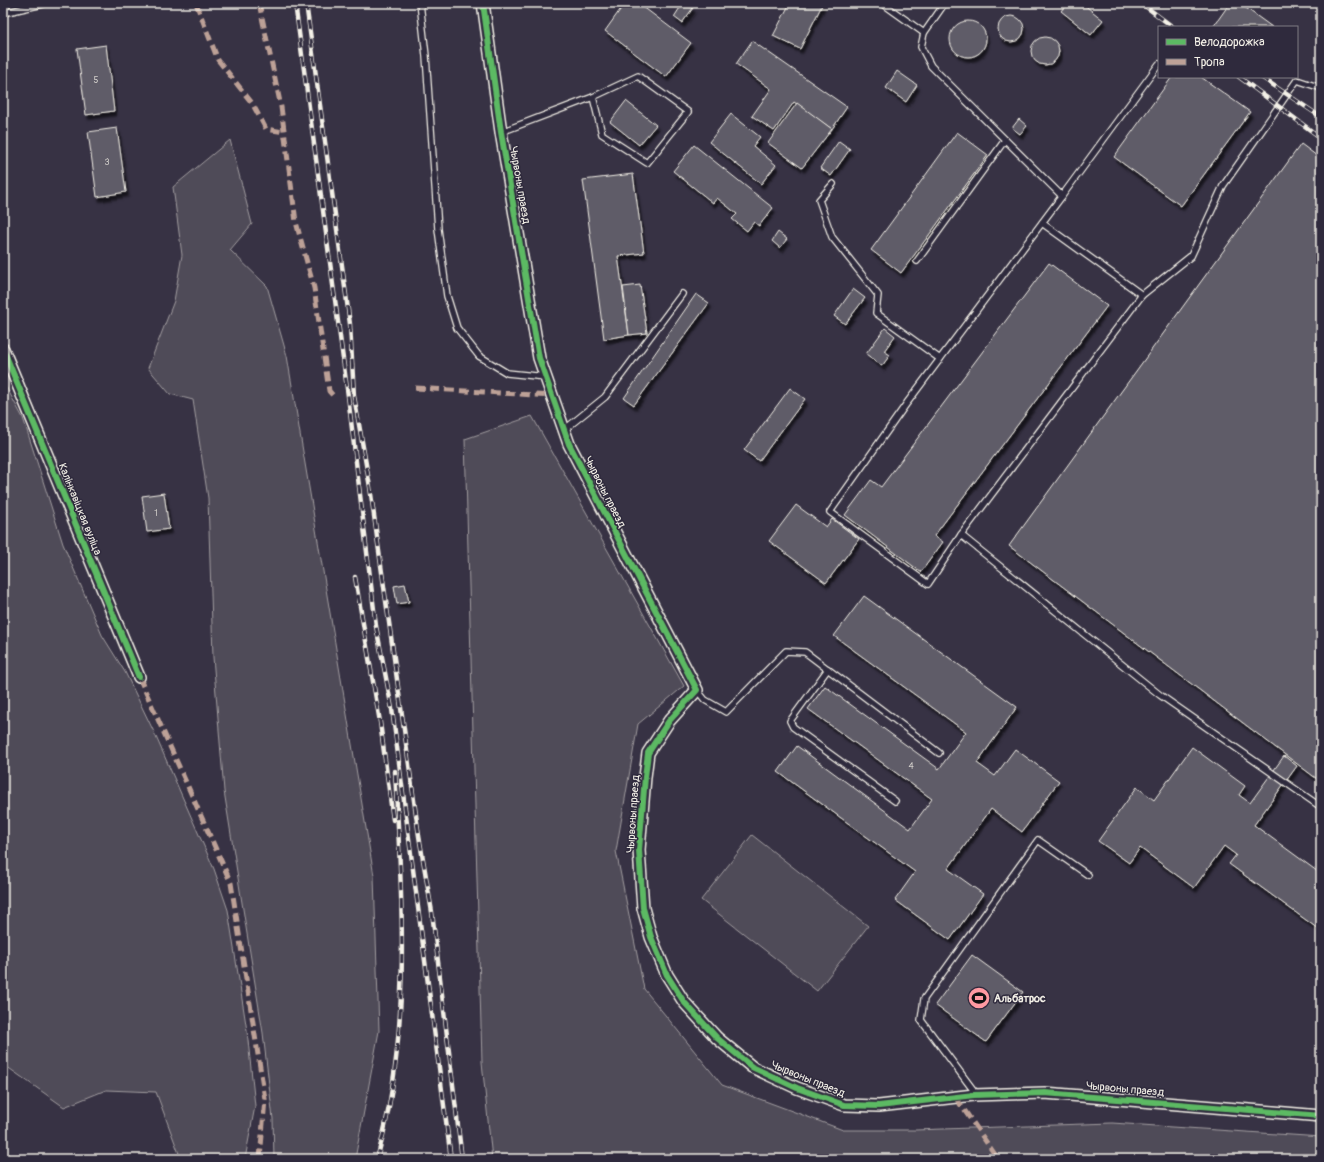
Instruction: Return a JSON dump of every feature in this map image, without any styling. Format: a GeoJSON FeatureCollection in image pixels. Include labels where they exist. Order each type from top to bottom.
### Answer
{"type":"FeatureCollection","features":[{"type":"Feature","properties":{"kind":"street","name":"Чырвоны праезд"},"geometry":{"type":"LineString","coordinates":[[483,3],[501,132],[539,358],[569,444],[697,690],[669,721],[648,753],[644,777],[639,850],[643,908],[651,937],[667,975],[684,1002],[717,1038],[752,1067],[798,1088],[844,1105],[879,1106],[977,1095],[1045,1092],[1321,1116]]}},
{"type":"Feature","properties":{"kind":"street","name":"Калінкавіцкая вуліца"},"geometry":{"type":"LineString","coordinates":[[3,348],[139,677]]}},
{"type":"Feature","properties":{"kind":"lane"},"geometry":{"type":"LineString","coordinates":[[3,13],[43,4],[42,3]]}},
{"type":"Feature","properties":{"kind":"lane"},"geometry":{"type":"LineString","coordinates":[[420,3],[426,56],[438,229],[447,296],[457,328],[479,356],[507,372],[546,377]]}},
{"type":"Feature","properties":{"kind":"lane"},"geometry":{"type":"LineString","coordinates":[[882,3],[924,33]]}},
{"type":"Feature","properties":{"kind":"lane"},"geometry":{"type":"LineString","coordinates":[[945,3],[924,33],[921,47],[931,66],[1062,196]]}},
{"type":"Feature","properties":{"kind":"lane"},"geometry":{"type":"LineString","coordinates":[[1158,65],[940,359],[830,512],[928,584],[961,535],[1142,295],[1191,256],[1223,186],[1297,80],[1321,88]]}},
{"type":"Feature","properties":{"kind":"lane"},"geometry":{"type":"LineString","coordinates":[[501,132],[592,97],[638,76],[688,112],[647,163],[602,134],[592,97]]}},
{"type":"Feature","properties":{"kind":"lane"},"geometry":{"type":"LineString","coordinates":[[917,262],[1005,140]]}},
{"type":"Feature","properties":{"kind":"lane"},"geometry":{"type":"LineString","coordinates":[[833,184],[819,200],[829,230],[832,237],[878,295],[876,313],[940,359]]}},
{"type":"Feature","properties":{"kind":"lane"},"geometry":{"type":"LineString","coordinates":[[1042,223],[1142,295]]}},
{"type":"Feature","properties":{"kind":"lane"},"geometry":{"type":"LineString","coordinates":[[564,430],[605,397],[682,294]]}},
{"type":"Feature","properties":{"kind":"lane"},"geometry":{"type":"LineString","coordinates":[[961,535],[1160,694],[1321,807]]}},
{"type":"Feature","properties":{"kind":"lane"},"geometry":{"type":"LineString","coordinates":[[697,690],[705,700],[726,712],[786,651],[805,652],[939,753]]}},
{"type":"Feature","properties":{"kind":"lane"},"geometry":{"type":"LineString","coordinates":[[828,669],[790,721],[793,728],[895,801]]}},
{"type":"Feature","properties":{"kind":"lane"},"geometry":{"type":"LineString","coordinates":[[977,1095],[922,1020],[924,999],[1038,840],[1088,874]]}},
{"type":"Feature","properties":{"kind":"shaded area"},"geometry":{"type":"Polygon","coordinates":[[[230,140],[252,224],[230,250],[267,286],[287,356],[374,876],[379,1031],[355,1159],[274,1159],[273,1119],[263,1033],[224,791],[213,657],[208,498],[193,400],[170,394],[148,368],[174,301],[182,255],[173,187],[230,140]]]}},
{"type":"Feature","properties":{"kind":"shaded area"},"geometry":{"type":"Polygon","coordinates":[[[3,381],[23,418],[63,544],[102,635],[125,672],[153,730],[214,869],[228,910],[247,1031],[255,1106],[245,1159],[181,1159],[156,1092],[106,1090],[64,1107],[3,1064],[3,381]]]}},
{"type":"Feature","properties":{"kind":"shaded area"},"geometry":{"type":"Polygon","coordinates":[[[532,416],[684,686],[638,724],[616,851],[644,989],[722,1085],[843,1130],[915,1130],[1112,1123],[1321,1137],[1321,1159],[492,1159],[482,1062],[465,439],[532,416]]]}},
{"type":"Feature","properties":{"kind":"shaded area"},"geometry":{"type":"Polygon","coordinates":[[[752,835],[868,926],[817,991],[701,900],[752,835]]]}},
{"type":"Feature","properties":{"kind":"building"},"geometry":{"type":"Polygon","coordinates":[[[625,3],[638,3],[691,43],[666,77],[605,31],[625,3]]]}},
{"type":"Feature","properties":{"kind":"building"},"geometry":{"type":"Polygon","coordinates":[[[683,3],[693,8],[682,23],[674,17],[683,3]]]}},
{"type":"Feature","properties":{"kind":"building"},"geometry":{"type":"Polygon","coordinates":[[[790,3],[823,3],[800,49],[773,36],[790,3]]]}},
{"type":"Feature","properties":{"kind":"building"},"geometry":{"type":"Polygon","coordinates":[[[1067,3],[1082,3],[1103,20],[1091,35],[1061,11],[1067,3]]]}},
{"type":"Feature","properties":{"kind":"building"},"geometry":{"type":"Polygon","coordinates":[[[1230,3],[1239,3],[1271,26],[1214,26],[1230,3]]]}},
{"type":"Feature","properties":{"kind":"building"},"geometry":{"type":"Polygon","coordinates":[[[1011,16],[1020,20],[1024,29],[1020,38],[1011,42],[1002,38],[998,29],[1002,20],[1011,16]]]}},
{"type":"Feature","properties":{"kind":"building"},"geometry":{"type":"Polygon","coordinates":[[[968,21],[978,24],[983,29],[986,39],[983,49],[978,54],[968,57],[958,54],[953,49],[950,39],[953,29],[958,24],[968,21]]]}},
{"type":"Feature","properties":{"kind":"building"},"geometry":{"type":"Polygon","coordinates":[[[1045,37],[1055,41],[1059,51],[1055,61],[1045,65],[1035,61],[1031,51],[1035,41],[1045,37]]]}},
{"type":"Feature","properties":{"kind":"building"},"geometry":{"type":"Polygon","coordinates":[[[752,41],[847,107],[832,129],[794,102],[774,131],[752,116],[771,89],[736,64],[752,41]]]}},
{"type":"Feature","properties":{"kind":"building"},"geometry":{"type":"Polygon","coordinates":[[[106,45],[114,111],[86,115],[77,49],[106,45]]]}},
{"type":"Feature","properties":{"kind":"building"},"geometry":{"type":"Polygon","coordinates":[[[897,71],[917,85],[906,102],[886,88],[897,71]]]}},
{"type":"Feature","properties":{"kind":"building"},"geometry":{"type":"Polygon","coordinates":[[[1171,78],[1202,78],[1250,112],[1181,206],[1114,157],[1171,78]]]}},
{"type":"Feature","properties":{"kind":"building"},"geometry":{"type":"Polygon","coordinates":[[[626,101],[656,125],[639,145],[610,122],[626,101]]]}},
{"type":"Feature","properties":{"kind":"building"},"geometry":{"type":"Polygon","coordinates":[[[797,103],[832,129],[802,168],[768,143],[797,103]]]}},
{"type":"Feature","properties":{"kind":"building"},"geometry":{"type":"Polygon","coordinates":[[[731,114],[760,137],[753,146],[776,165],[761,184],[709,142],[731,114]]]}},
{"type":"Feature","properties":{"kind":"building"},"geometry":{"type":"Polygon","coordinates":[[[1019,119],[1027,126],[1020,134],[1012,128],[1019,119]]]}},
{"type":"Feature","properties":{"kind":"building"},"geometry":{"type":"Polygon","coordinates":[[[117,128],[126,192],[97,197],[88,132],[117,128]]]}},
{"type":"Feature","properties":{"kind":"building"},"geometry":{"type":"Polygon","coordinates":[[[957,132],[988,155],[901,273],[871,250],[957,132]]]}},
{"type":"Feature","properties":{"kind":"building"},"geometry":{"type":"Polygon","coordinates":[[[839,141],[850,149],[831,176],[820,168],[839,141]]]}},
{"type":"Feature","properties":{"kind":"building"},"geometry":{"type":"Polygon","coordinates":[[[1301,144],[1321,159],[1321,782],[1009,546],[1301,144]]]}},
{"type":"Feature","properties":{"kind":"building"},"geometry":{"type":"Polygon","coordinates":[[[694,145],[773,208],[759,226],[754,222],[747,231],[732,219],[737,214],[717,198],[713,203],[673,171],[694,145]]]}},
{"type":"Feature","properties":{"kind":"building"},"geometry":{"type":"Polygon","coordinates":[[[633,174],[644,253],[618,256],[629,335],[604,339],[583,180],[633,174]]]}},
{"type":"Feature","properties":{"kind":"building"},"geometry":{"type":"Polygon","coordinates":[[[778,232],[787,239],[780,248],[772,241],[778,232]]]}},
{"type":"Feature","properties":{"kind":"building"},"geometry":{"type":"Polygon","coordinates":[[[1049,263],[1107,306],[934,536],[943,542],[921,572],[845,515],[871,480],[881,487],[1049,263]]]}},
{"type":"Feature","properties":{"kind":"building"},"geometry":{"type":"Polygon","coordinates":[[[640,285],[647,333],[629,335],[623,287],[640,285]]]}},
{"type":"Feature","properties":{"kind":"building"},"geometry":{"type":"Polygon","coordinates":[[[853,289],[865,298],[845,324],[834,316],[853,289]]]}},
{"type":"Feature","properties":{"kind":"building"},"geometry":{"type":"Polygon","coordinates":[[[696,294],[709,303],[634,405],[624,398],[696,294]]]}},
{"type":"Feature","properties":{"kind":"building"},"geometry":{"type":"Polygon","coordinates":[[[885,328],[895,336],[884,351],[890,355],[882,366],[866,354],[885,328]]]}},
{"type":"Feature","properties":{"kind":"building"},"geometry":{"type":"Polygon","coordinates":[[[790,388],[805,399],[759,461],[744,450],[790,388]]]}},
{"type":"Feature","properties":{"kind":"building"},"geometry":{"type":"Polygon","coordinates":[[[164,493],[169,529],[147,532],[142,496],[164,493]]]}},
{"type":"Feature","properties":{"kind":"building"},"geometry":{"type":"Polygon","coordinates":[[[796,505],[826,527],[832,519],[859,539],[826,583],[769,541],[796,505]]]}},
{"type":"Feature","properties":{"kind":"building"},"geometry":{"type":"Polygon","coordinates":[[[405,584],[409,602],[397,604],[394,586],[405,584]]]}},
{"type":"Feature","properties":{"kind":"building"},"geometry":{"type":"Polygon","coordinates":[[[864,596],[1017,707],[977,763],[995,776],[1015,749],[1059,781],[1022,832],[991,809],[948,869],[983,894],[950,940],[895,900],[915,872],[778,772],[797,746],[910,829],[932,799],[808,709],[825,686],[939,769],[966,732],[834,636],[864,596]]]}},
{"type":"Feature","properties":{"kind":"building"},"geometry":{"type":"Polygon","coordinates":[[[1192,747],[1245,786],[1239,795],[1250,803],[1284,756],[1297,766],[1254,825],[1321,874],[1321,931],[1229,864],[1236,855],[1224,846],[1194,888],[1140,848],[1129,863],[1098,841],[1137,787],[1154,800],[1192,747]]]}},
{"type":"Feature","properties":{"kind":"building","name":"Альбатрос"},"geometry":{"type":"Polygon","coordinates":[[[972,955],[1023,992],[986,1042],[935,1005],[972,955]]]}},
{"type":"Feature","properties":{"kind":"railway"},"geometry":{"type":"LineString","coordinates":[[295,3],[348,396],[376,626],[392,709],[451,1159]]}},
{"type":"Feature","properties":{"kind":"railway"},"geometry":{"type":"LineString","coordinates":[[306,3],[350,324],[354,396],[370,487],[419,836],[432,912],[462,1159]]}},
{"type":"Feature","properties":{"kind":"railway"},"geometry":{"type":"LineString","coordinates":[[1141,3],[1172,26]]}},
{"type":"Feature","properties":{"kind":"railway"},"geometry":{"type":"LineString","coordinates":[[1240,78],[1321,138]]}},
{"type":"Feature","properties":{"kind":"railway"},"geometry":{"type":"LineString","coordinates":[[1262,78],[1321,117]]}},
{"type":"Feature","properties":{"kind":"railway"},"geometry":{"type":"LineString","coordinates":[[355,577],[380,722],[393,820]]}},
{"type":"Feature","properties":{"kind":"railway"},"geometry":{"type":"LineString","coordinates":[[377,1159],[388,1111],[396,1063],[400,1015],[402,917],[395,771]]}},
{"type":"Feature","properties":{"kind":"marked path"},"geometry":{"type":"LineString","coordinates":[[114,3],[124,3]]}},
{"type":"Feature","properties":{"kind":"marked path"},"geometry":{"type":"LineString","coordinates":[[196,3],[218,60],[252,103],[266,129],[284,132]]}},
{"type":"Feature","properties":{"kind":"marked path"},"geometry":{"type":"LineString","coordinates":[[259,3],[281,107],[296,222],[314,288],[329,391],[335,398]]}},
{"type":"Feature","properties":{"kind":"marked path"},"geometry":{"type":"LineString","coordinates":[[415,388],[552,396]]}},
{"type":"Feature","properties":{"kind":"marked path"},"geometry":{"type":"LineString","coordinates":[[139,677],[231,883],[265,1099],[260,1159]]}},
{"type":"Feature","properties":{"kind":"marked path"},"geometry":{"type":"LineString","coordinates":[[956,1098],[998,1159]]}},
{"type":"Feature","properties":{"kind":"cycle path"},"geometry":{"type":"LineString","coordinates":[[483,3],[501,132],[539,358],[569,444],[697,690],[669,721],[648,753],[639,850],[643,908],[651,937],[667,975],[684,1002],[717,1038],[752,1067],[797,1088],[844,1105],[879,1106],[974,1095],[1045,1093],[1321,1116]]}},
{"type":"Feature","properties":{"kind":"cycle path"},"geometry":{"type":"LineString","coordinates":[[3,349],[139,677]]}},
{"type":"Feature","properties":{"kind":"place","name":"Альбатрос"},"geometry":{"type":"Point","coordinates":[979,998]}}]}
